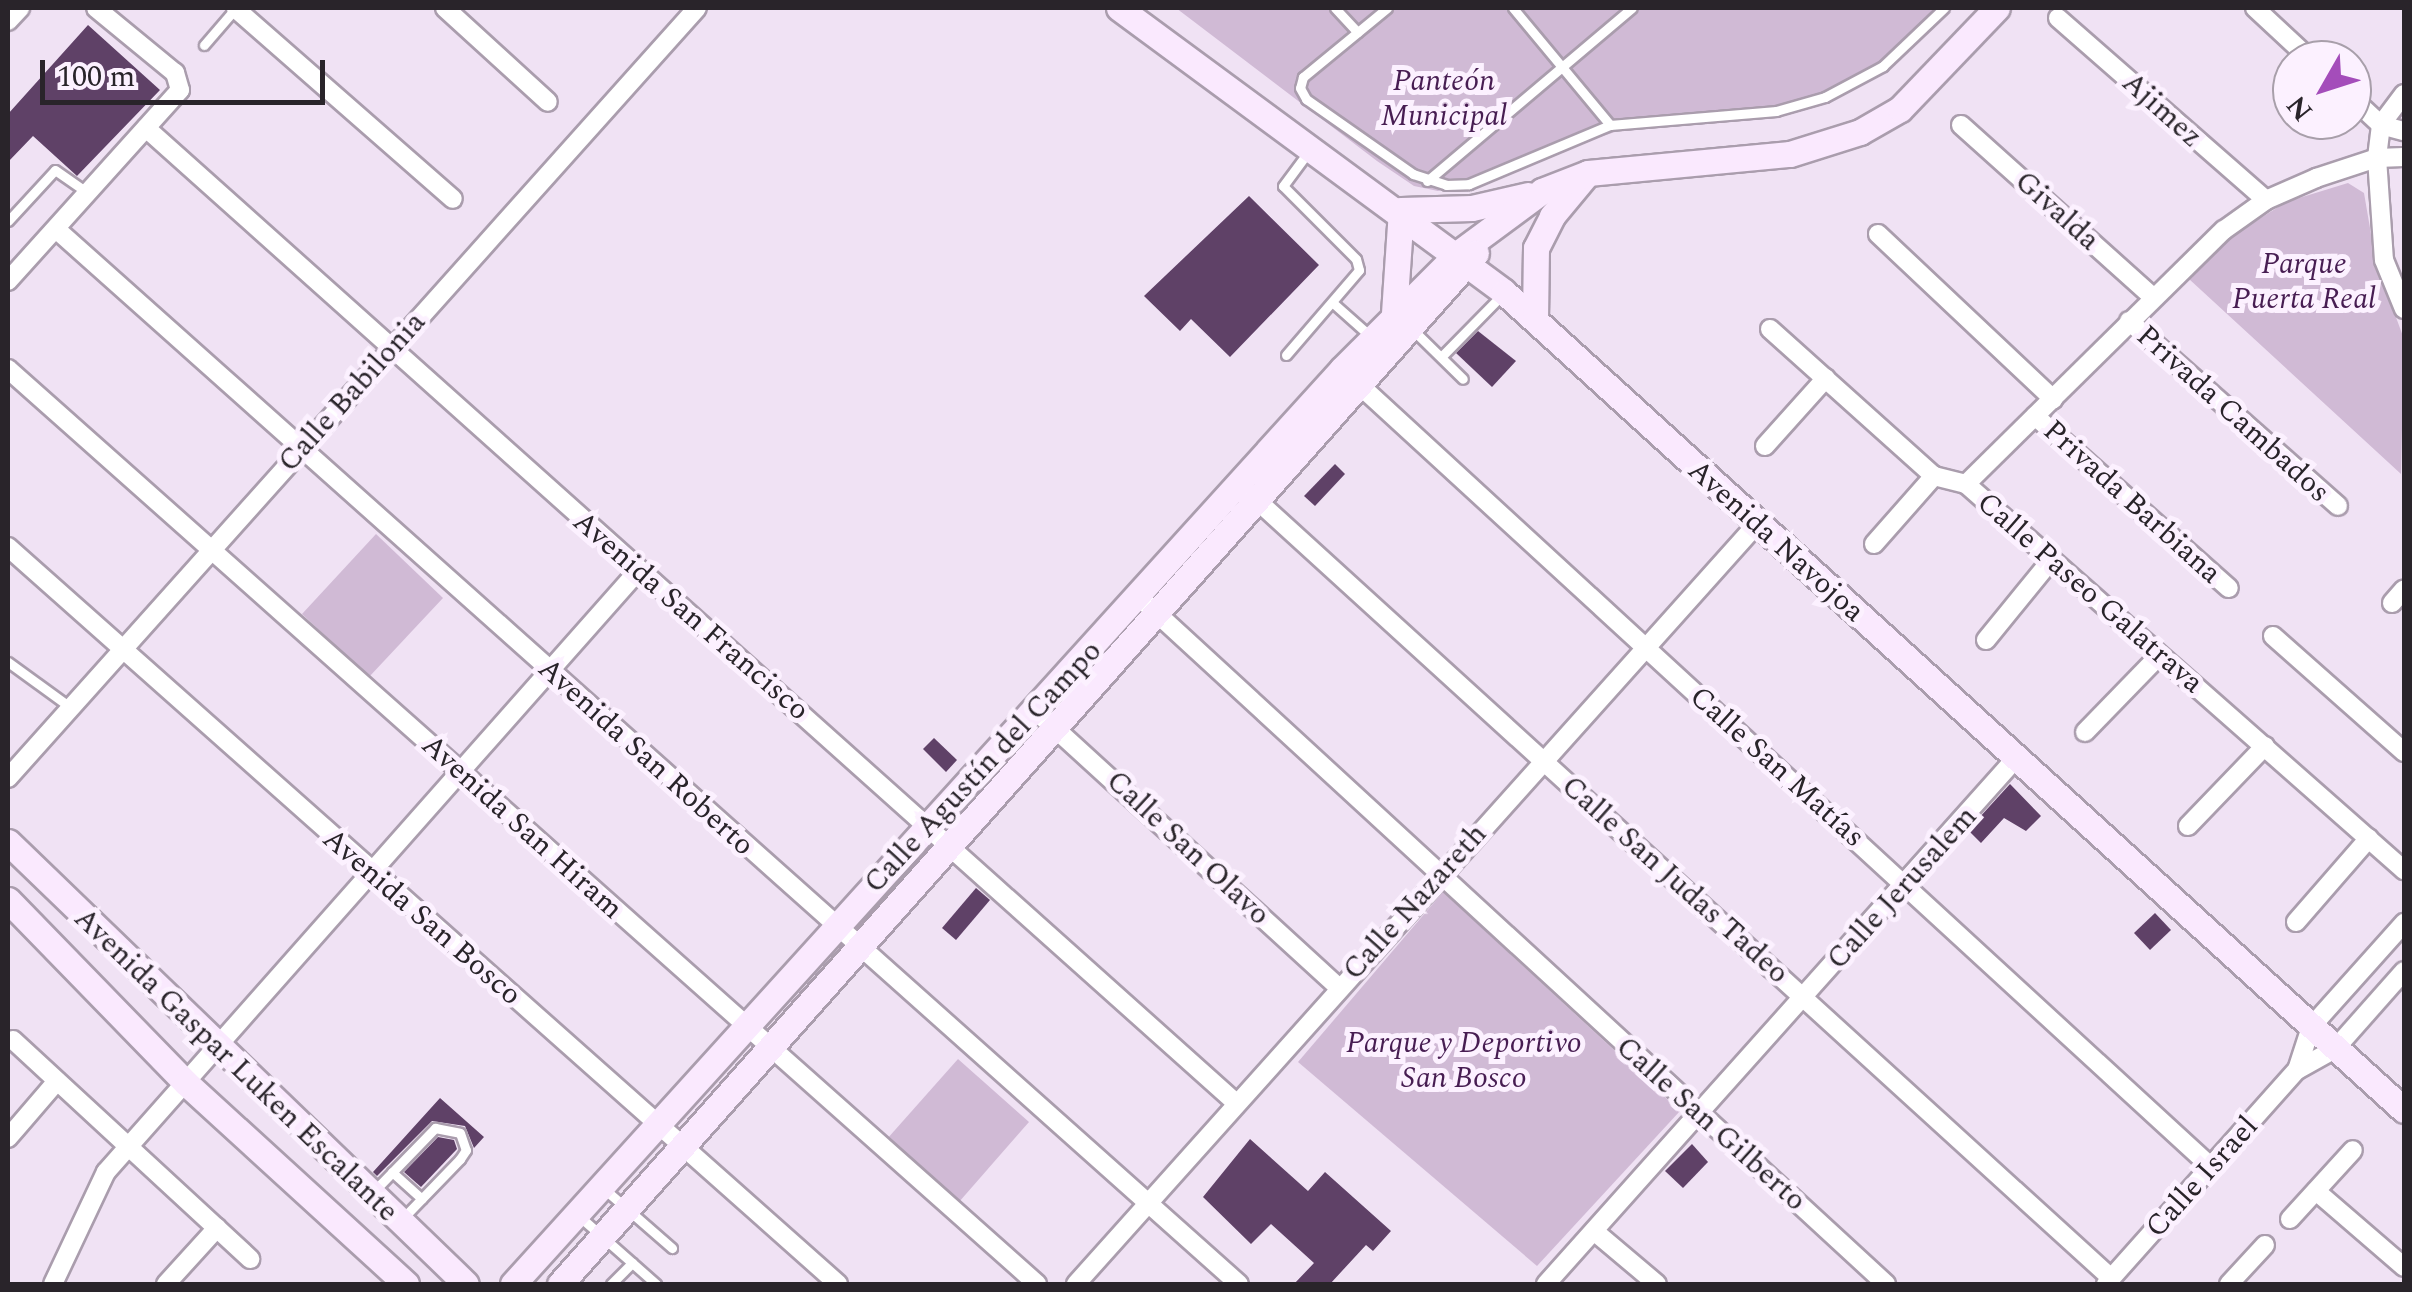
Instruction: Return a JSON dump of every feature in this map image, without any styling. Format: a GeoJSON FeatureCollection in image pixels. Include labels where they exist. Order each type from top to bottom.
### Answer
{"type":"FeatureCollection","features":[{"type":"Feature","properties":{"kind":"street"},"geometry":{"type":"LineString","coordinates":[[8,22],[20,8]]}},
{"type":"Feature","properties":{"kind":"street"},"geometry":{"type":"LineString","coordinates":[[8,282],[180,90],[180,82],[96,8]]}},
{"type":"Feature","properties":{"kind":"street"},"geometry":{"type":"LineString","coordinates":[[236,8],[453,200]]}},
{"type":"Feature","properties":{"kind":"street"},"geometry":{"type":"LineString","coordinates":[[445,8],[548,102]]}},
{"type":"Feature","properties":{"kind":"street","name":"Calle Babilonia"},"geometry":{"type":"LineString","coordinates":[[8,778],[697,8]]}},
{"type":"Feature","properties":{"kind":"street"},"geometry":{"type":"LineString","coordinates":[[1403,321],[1401,210],[1472,208],[1542,191],[1588,173],[1790,154],[1860,132],[1900,109],[1997,8]]}},
{"type":"Feature","properties":{"kind":"street"},"geometry":{"type":"LineString","coordinates":[[2255,8],[2289,40]]}},
{"type":"Feature","properties":{"kind":"street","name":"Avenida Navojoa"},"geometry":{"type":"LineString","coordinates":[[1124,9],[1401,210],[1535,318],[2404,1110]]}},
{"type":"Feature","properties":{"kind":"street","name":"Ajimez"},"geometry":{"type":"LineString","coordinates":[[2058,18],[2266,200]]}},
{"type":"Feature","properties":{"kind":"street"},"geometry":{"type":"LineString","coordinates":[[2403,98],[2382,125],[2377,158],[2384,260],[2404,309]]}},
{"type":"Feature","properties":{"kind":"street"},"geometry":{"type":"LineString","coordinates":[[2372,116],[2382,125],[2404,127],[2403,98]]}},
{"type":"Feature","properties":{"kind":"street","name":"Givalda"},"geometry":{"type":"LineString","coordinates":[[1962,125],[2153,297]]}},
{"type":"Feature","properties":{"kind":"street","name":"Avenida San Francisco"},"geometry":{"type":"LineString","coordinates":[[146,128],[1236,1103]]}},
{"type":"Feature","properties":{"kind":"street"},"geometry":{"type":"LineString","coordinates":[[1966,484],[2153,297],[2266,200],[2377,158],[2404,157]]}},
{"type":"Feature","properties":{"kind":"street"},"geometry":{"type":"LineString","coordinates":[[1535,318],[1530,283],[1536,248],[1552,216],[1588,173]]}},
{"type":"Feature","properties":{"kind":"street","name":"Calle Agustín del Campo"},"geometry":{"type":"LineString","coordinates":[[513,1284],[930,826],[1046,719],[1148,605],[1238,484],[1352,377],[1482,239],[1542,191]]}},
{"type":"Feature","properties":{"kind":"street","name":"Avenida San Roberto"},"geometry":{"type":"LineString","coordinates":[[56,229],[1239,1284]]}},
{"type":"Feature","properties":{"kind":"street"},"geometry":{"type":"LineString","coordinates":[[1878,234],[2053,400]]}},
{"type":"Feature","properties":{"kind":"street","name":"Calle Agustín del Campo"},"geometry":{"type":"LineString","coordinates":[[1148,605],[1259,502],[1352,377],[1372,337],[1403,321]]}},
{"type":"Feature","properties":{"kind":"street","name":"Privada Cambados"},"geometry":{"type":"LineString","coordinates":[[2129,321],[2338,506]]}},
{"type":"Feature","properties":{"kind":"street","name":"Calle Paseo Galatrava"},"geometry":{"type":"LineString","coordinates":[[1770,329],[1934,476],[1966,484],[2404,870]]}},
{"type":"Feature","properties":{"kind":"street","name":"Avenida San Hiram"},"geometry":{"type":"LineString","coordinates":[[8,370],[1037,1284]]}},
{"type":"Feature","properties":{"kind":"street","name":"Calle San Matías"},"geometry":{"type":"LineString","coordinates":[[1352,377],[2211,1168]]}},
{"type":"Feature","properties":{"kind":"street"},"geometry":{"type":"LineString","coordinates":[[1765,446],[1826,378]]}},
{"type":"Feature","properties":{"kind":"street","name":"Privada Barbiana"},"geometry":{"type":"LineString","coordinates":[[2036,416],[2229,588]]}},
{"type":"Feature","properties":{"kind":"street"},"geometry":{"type":"LineString","coordinates":[[1874,544],[1934,476]]}},
{"type":"Feature","properties":{"kind":"street","name":"Calle San Judas Tadeo"},"geometry":{"type":"LineString","coordinates":[[1238,484],[1805,997],[2109,1281]]}},
{"type":"Feature","properties":{"kind":"street","name":"Calle Nazareth"},"geometry":{"type":"LineString","coordinates":[[1076,1284],[1438,874],[1757,524]]}},
{"type":"Feature","properties":{"kind":"street","name":"Avenida San Bosco"},"geometry":{"type":"LineString","coordinates":[[8,547],[838,1284]]}},
{"type":"Feature","properties":{"kind":"street"},"geometry":{"type":"LineString","coordinates":[[1986,640],[2052,559]]}},
{"type":"Feature","properties":{"kind":"street"},"geometry":{"type":"LineString","coordinates":[[53,1284],[92,1193],[128,1147],[638,571]]}},
{"type":"Feature","properties":{"kind":"street","name":"Calle San Gilberto"},"geometry":{"type":"LineString","coordinates":[[1148,605],[1886,1284]]}},
{"type":"Feature","properties":{"kind":"street"},"geometry":{"type":"LineString","coordinates":[[2273,636],[2404,752]]}},
{"type":"Feature","properties":{"kind":"street"},"geometry":{"type":"LineString","coordinates":[[2085,732],[2160,655]]}},
{"type":"Feature","properties":{"kind":"street","name":"Calle Agustín del Campo"},"geometry":{"type":"LineString","coordinates":[[560,1284],[953,846],[1046,719]]}},
{"type":"Feature","properties":{"kind":"street","name":"Calle San Olavo"},"geometry":{"type":"LineString","coordinates":[[1046,719],[1338,987]]}},
{"type":"Feature","properties":{"kind":"street"},"geometry":{"type":"LineString","coordinates":[[2188,826],[2266,746]]}},
{"type":"Feature","properties":{"kind":"street","name":"Calle Jerusalem"},"geometry":{"type":"LineString","coordinates":[[1546,1284],[2016,758]]}},
{"type":"Feature","properties":{"kind":"street"},"geometry":{"type":"LineString","coordinates":[[2296,922],[2369,838]]}},
{"type":"Feature","properties":{"kind":"street","name":"Avenida Gaspar Luken Escalante"},"geometry":{"type":"LineString","coordinates":[[8,842],[214,1048],[466,1284]]}},
{"type":"Feature","properties":{"kind":"street","name":"Avenida Gaspar Luken Escalante"},"geometry":{"type":"LineString","coordinates":[[8,900],[186,1083],[406,1284]]}},
{"type":"Feature","properties":{"kind":"street"},"geometry":{"type":"LineString","coordinates":[[2311,1027],[2404,923]]}},
{"type":"Feature","properties":{"kind":"street","name":"Calle Israel"},"geometry":{"type":"LineString","coordinates":[[2109,1281],[2298,1070],[2336,1049],[2404,971]]}},
{"type":"Feature","properties":{"kind":"street","name":"Calle Israel"},"geometry":{"type":"LineString","coordinates":[[2298,1070],[2311,1027]]}},
{"type":"Feature","properties":{"kind":"street"},"geometry":{"type":"LineString","coordinates":[[13,1040],[250,1259]]}},
{"type":"Feature","properties":{"kind":"street"},"geometry":{"type":"LineString","coordinates":[[8,1138],[57,1081]]}},
{"type":"Feature","properties":{"kind":"street"},"geometry":{"type":"LineString","coordinates":[[2290,1219],[2354,1150]]}},
{"type":"Feature","properties":{"kind":"street"},"geometry":{"type":"LineString","coordinates":[[2316,1192],[2404,1266]]}},
{"type":"Feature","properties":{"kind":"street"},"geometry":{"type":"LineString","coordinates":[[166,1284],[217,1228]]}},
{"type":"Feature","properties":{"kind":"street"},"geometry":{"type":"LineString","coordinates":[[1594,1230],[1657,1284]]}},
{"type":"Feature","properties":{"kind":"street"},"geometry":{"type":"LineString","coordinates":[[2231,1284],[2265,1245]]}},
{"type":"Feature","properties":{"kind":"lane"},"geometry":{"type":"LineString","coordinates":[[204,44],[236,8]]}},
{"type":"Feature","properties":{"kind":"lane"},"geometry":{"type":"LineString","coordinates":[[1335,8],[1357,32]]}},
{"type":"Feature","properties":{"kind":"lane"},"geometry":{"type":"LineString","coordinates":[[1386,8],[1303,77],[1300,88],[1306,99],[1428,181],[1470,184],[1610,125],[1776,111],[1824,97],[1883,66],[1944,8]]}},
{"type":"Feature","properties":{"kind":"lane"},"geometry":{"type":"LineString","coordinates":[[1514,8],[1610,125]]}},
{"type":"Feature","properties":{"kind":"lane"},"geometry":{"type":"LineString","coordinates":[[1428,181],[1632,8]]}},
{"type":"Feature","properties":{"kind":"lane"},"geometry":{"type":"LineString","coordinates":[[1286,354],[1333,303],[1360,264],[1282,186],[1311,148]]}},
{"type":"Feature","properties":{"kind":"lane"},"geometry":{"type":"LineString","coordinates":[[8,222],[56,170],[88,193]]}},
{"type":"Feature","properties":{"kind":"lane"},"geometry":{"type":"LineString","coordinates":[[1441,358],[1504,292]]}},
{"type":"Feature","properties":{"kind":"lane"},"geometry":{"type":"LineString","coordinates":[[1333,303],[1372,337]]}},
{"type":"Feature","properties":{"kind":"lane"},"geometry":{"type":"LineString","coordinates":[[1403,321],[1463,378]]}},
{"type":"Feature","properties":{"kind":"lane"},"geometry":{"type":"LineString","coordinates":[[8,662],[70,707]]}},
{"type":"Feature","properties":{"kind":"lane"},"geometry":{"type":"LineString","coordinates":[[370,1194],[435,1128],[460,1133],[466,1150],[399,1222]]}},
{"type":"Feature","properties":{"kind":"lane"},"geometry":{"type":"LineString","coordinates":[[392,1172],[422,1199]]}},
{"type":"Feature","properties":{"kind":"lane"},"geometry":{"type":"LineString","coordinates":[[602,1187],[672,1248]]}},
{"type":"Feature","properties":{"kind":"lane"},"geometry":{"type":"LineString","coordinates":[[578,1215],[656,1284]]}},
{"type":"Feature","properties":{"kind":"lane"},"geometry":{"type":"LineString","coordinates":[[611,1284],[632,1263]]}},
{"type":"Feature","properties":{"kind":"green space","name":"Panteón Municipal"},"geometry":{"type":"Polygon","coordinates":[[[1176,8],[1943,8],[1856,86],[1814,107],[1618,131],[1438,191],[1414,186],[1377,161],[1176,8]]]}},
{"type":"Feature","properties":{"kind":"green space","name":"Parque Puerta Real"},"geometry":{"type":"Polygon","coordinates":[[[2348,183],[2364,193],[2376,263],[2404,339],[2401,474],[2189,279],[2231,237],[2286,202],[2348,183]]]}},
{"type":"Feature","properties":{"kind":"green space"},"geometry":{"type":"Polygon","coordinates":[[[376,534],[443,598],[369,677],[302,614],[376,534]]]}},
{"type":"Feature","properties":{"kind":"green space","name":"Parque y Deportivo San Bosco"},"geometry":{"type":"Polygon","coordinates":[[[1443,892],[1680,1111],[1537,1266],[1298,1062],[1443,892]]]}},
{"type":"Feature","properties":{"kind":"green space"},"geometry":{"type":"Polygon","coordinates":[[[958,1059],[1029,1122],[959,1202],[887,1139],[958,1059]]]}},
{"type":"Feature","properties":{"kind":"building"},"geometry":{"type":"Polygon","coordinates":[[[88,25],[160,90],[77,176],[33,136],[8,162],[8,114],[88,25]]]}},
{"type":"Feature","properties":{"kind":"building"},"geometry":{"type":"Polygon","coordinates":[[[1249,196],[1319,265],[1230,357],[1191,319],[1180,331],[1144,296],[1249,196]]]}},
{"type":"Feature","properties":{"kind":"building"},"geometry":{"type":"Polygon","coordinates":[[[1478,331],[1516,361],[1492,387],[1456,353],[1478,331]]]}},
{"type":"Feature","properties":{"kind":"building"},"geometry":{"type":"Polygon","coordinates":[[[1335,464],[1345,474],[1315,506],[1304,496],[1335,464]]]}},
{"type":"Feature","properties":{"kind":"building"},"geometry":{"type":"Polygon","coordinates":[[[934,738],[957,760],[946,772],[923,749],[934,738]]]}},
{"type":"Feature","properties":{"kind":"building"},"geometry":{"type":"Polygon","coordinates":[[[2010,784],[2041,816],[2026,831],[2004,818],[1981,843],[1968,830],[2010,784]]]}},
{"type":"Feature","properties":{"kind":"building"},"geometry":{"type":"Polygon","coordinates":[[[976,888],[990,900],[956,940],[942,928],[976,888]]]}},
{"type":"Feature","properties":{"kind":"building"},"geometry":{"type":"Polygon","coordinates":[[[2155,913],[2171,930],[2150,950],[2134,933],[2155,913]]]}},
{"type":"Feature","properties":{"kind":"building"},"geometry":{"type":"Polygon","coordinates":[[[440,1098],[484,1137],[474,1148],[465,1126],[432,1121],[377,1176],[373,1172],[440,1098]]]}},
{"type":"Feature","properties":{"kind":"building"},"geometry":{"type":"Polygon","coordinates":[[[438,1137],[454,1140],[457,1149],[421,1187],[404,1172],[438,1137]]]}},
{"type":"Feature","properties":{"kind":"building"},"geometry":{"type":"Polygon","coordinates":[[[1250,1139],[1308,1191],[1325,1172],[1391,1231],[1373,1251],[1366,1245],[1330,1284],[1294,1284],[1314,1263],[1271,1224],[1251,1244],[1203,1197],[1250,1139]]]}},
{"type":"Feature","properties":{"kind":"building"},"geometry":{"type":"Polygon","coordinates":[[[1692,1144],[1708,1162],[1683,1188],[1665,1171],[1692,1144]]]}}]}
